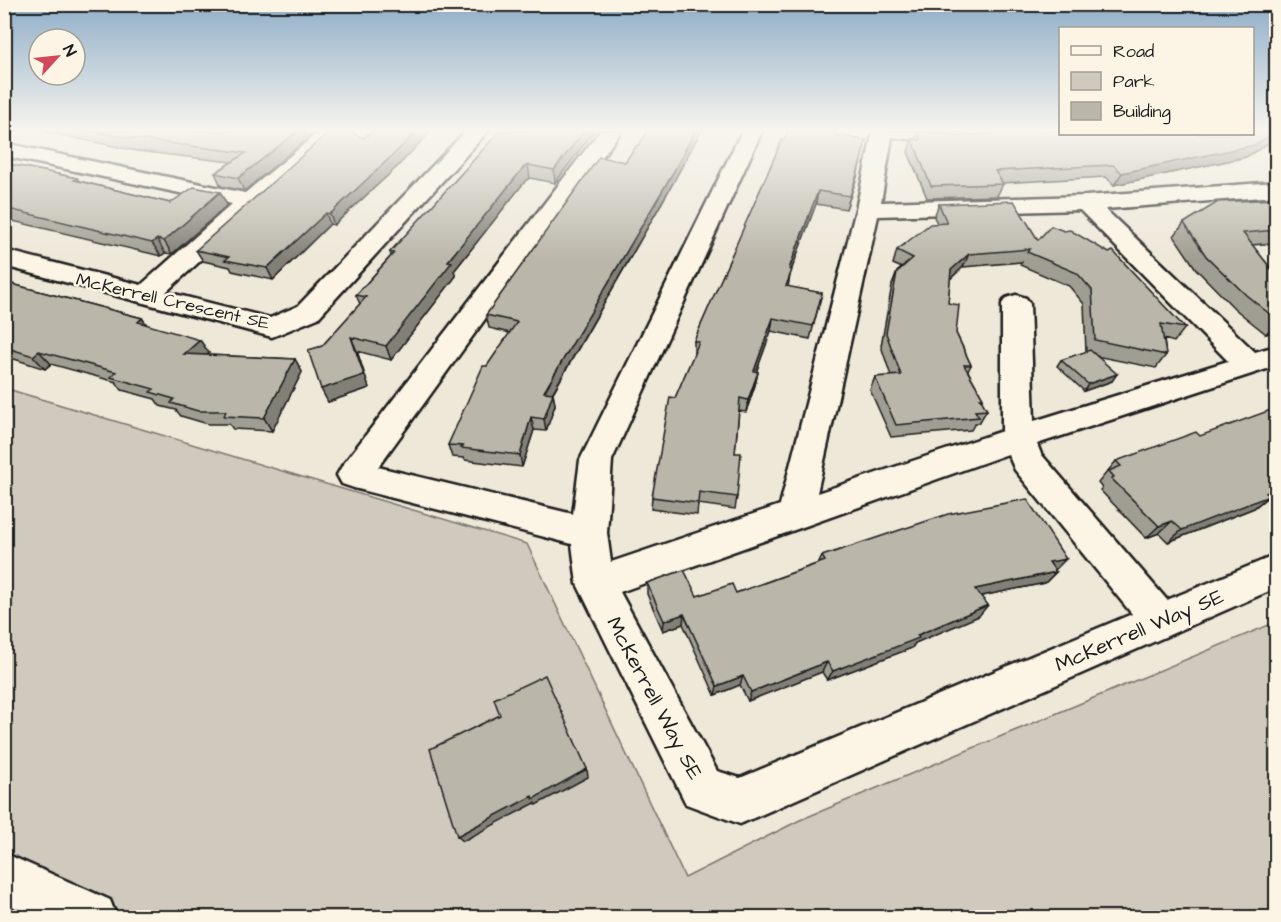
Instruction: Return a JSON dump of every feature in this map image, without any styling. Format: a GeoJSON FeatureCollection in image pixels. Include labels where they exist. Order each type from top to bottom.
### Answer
{"type":"FeatureCollection","features":[{"type":"Feature","properties":{"kind":"main road"},"geometry":{"type":"LineString","coordinates":[[122,174],[250,201]]}},
{"type":"Feature","properties":{"kind":"main road"},"geometry":{"type":"LineString","coordinates":[[145,296],[282,174]]}},
{"type":"Feature","properties":{"kind":"main road","name":"McKerrell Crescent SE"},"geometry":{"type":"LineString","coordinates":[[4,258],[272,328],[308,312],[438,174]]}},
{"type":"Feature","properties":{"kind":"main road"},"geometry":{"type":"LineString","coordinates":[[579,174],[354,474],[589,533]]}},
{"type":"Feature","properties":{"kind":"main road","name":"McKerrell Way SE"},"geometry":{"type":"LineString","coordinates":[[732,174],[596,460],[589,533],[596,584],[702,788],[741,801],[1276,571]]}},
{"type":"Feature","properties":{"kind":"main road"},"geometry":{"type":"LineString","coordinates":[[795,514],[875,174]]}},
{"type":"Feature","properties":{"kind":"main road"},"geometry":{"type":"LineString","coordinates":[[868,209],[1086,203],[1276,189]]}},
{"type":"Feature","properties":{"kind":"main road"},"geometry":{"type":"LineString","coordinates":[[1086,203],[1263,360]]}},
{"type":"Feature","properties":{"kind":"main road"},"geometry":{"type":"LineString","coordinates":[[1016,304],[1018,438],[1027,460],[1161,621]]}},
{"type":"Feature","properties":{"kind":"main road"},"geometry":{"type":"LineString","coordinates":[[596,584],[1018,438],[1263,360]]}},
{"type":"Feature","properties":{"kind":"main road"},"geometry":{"type":"LineString","coordinates":[[4,877],[92,918]]}},
{"type":"Feature","properties":{"kind":"green space"},"geometry":{"type":"Polygon","coordinates":[[[4,388],[527,544],[685,878],[800,820],[1276,622],[1276,917],[5,917],[4,388]]]}},
{"type":"Feature","properties":{"kind":"building"},"geometry":{"type":"Polygon","coordinates":[[[4,174],[58,174],[170,203],[194,187],[220,192],[164,241],[157,239],[152,243],[4,208],[4,174]]]}},
{"type":"Feature","properties":{"kind":"building"},"geometry":{"type":"Polygon","coordinates":[[[220,174],[243,174],[238,178],[220,174]]]}},
{"type":"Feature","properties":{"kind":"building"},"geometry":{"type":"Polygon","coordinates":[[[282,174],[373,174],[330,214],[326,213],[267,268],[225,260],[229,257],[196,250],[282,174]]]}},
{"type":"Feature","properties":{"kind":"building"},"geometry":{"type":"Polygon","coordinates":[[[461,174],[518,174],[448,261],[452,262],[386,346],[351,337],[364,375],[321,389],[308,350],[322,346],[366,297],[356,295],[394,253],[390,252],[461,174]]]}},
{"type":"Feature","properties":{"kind":"building"},"geometry":{"type":"Polygon","coordinates":[[[587,174],[672,174],[544,392],[553,393],[544,419],[531,417],[520,455],[448,445],[483,366],[487,366],[517,322],[486,315],[587,174]]]}},
{"type":"Feature","properties":{"kind":"building"},"geometry":{"type":"Polygon","coordinates":[[[767,174],[857,174],[850,196],[818,191],[789,269],[792,270],[786,286],[822,293],[813,326],[773,318],[754,371],[758,372],[748,400],[740,398],[735,453],[741,453],[737,497],[699,492],[698,503],[652,497],[670,397],[675,398],[699,342],[694,341],[767,174]]]}},
{"type":"Feature","properties":{"kind":"building"},"geometry":{"type":"Polygon","coordinates":[[[926,174],[997,174],[1003,184],[931,186],[926,174]]]}},
{"type":"Feature","properties":{"kind":"building"},"geometry":{"type":"Polygon","coordinates":[[[1276,199],[1276,230],[1243,233],[1276,275],[1276,319],[1246,295],[1206,256],[1184,223],[1218,202],[1276,199]]]}},
{"type":"Feature","properties":{"kind":"building"},"geometry":{"type":"Polygon","coordinates":[[[1014,201],[1038,240],[1051,226],[1064,231],[1070,230],[1109,253],[1113,251],[1185,328],[1161,324],[1166,355],[1095,340],[1092,290],[1077,273],[1027,252],[1030,249],[969,254],[951,270],[948,303],[959,305],[956,333],[971,365],[964,365],[983,398],[980,398],[987,410],[975,411],[979,417],[896,425],[875,377],[901,375],[886,333],[897,272],[913,258],[897,250],[930,224],[947,223],[939,204],[1014,201]]]}},
{"type":"Feature","properties":{"kind":"building"},"geometry":{"type":"Polygon","coordinates":[[[4,282],[142,318],[138,322],[200,340],[184,354],[295,359],[264,418],[224,416],[226,411],[198,411],[171,403],[174,399],[150,392],[154,389],[111,377],[116,372],[39,351],[33,356],[4,347],[4,282]]]}},
{"type":"Feature","properties":{"kind":"building"},"geometry":{"type":"Polygon","coordinates":[[[1090,350],[1117,374],[1088,384],[1061,360],[1090,350]]]}},
{"type":"Feature","properties":{"kind":"building"},"geometry":{"type":"Polygon","coordinates":[[[1276,408],[1276,488],[1266,493],[1269,496],[1182,530],[1172,521],[1159,526],[1111,478],[1114,477],[1109,471],[1121,466],[1116,461],[1196,432],[1200,436],[1276,408]]]}},
{"type":"Feature","properties":{"kind":"building"},"geometry":{"type":"Polygon","coordinates":[[[1027,499],[1066,559],[1049,562],[1056,572],[975,589],[988,605],[917,635],[919,638],[833,671],[827,662],[751,692],[743,676],[717,686],[684,614],[664,621],[647,583],[684,570],[697,596],[732,584],[736,593],[825,561],[822,556],[948,514],[1027,499]]]}},
{"type":"Feature","properties":{"kind":"building"},"geometry":{"type":"Polygon","coordinates":[[[545,675],[587,769],[533,799],[532,796],[457,836],[430,749],[500,715],[494,699],[545,675]]]}}]}
